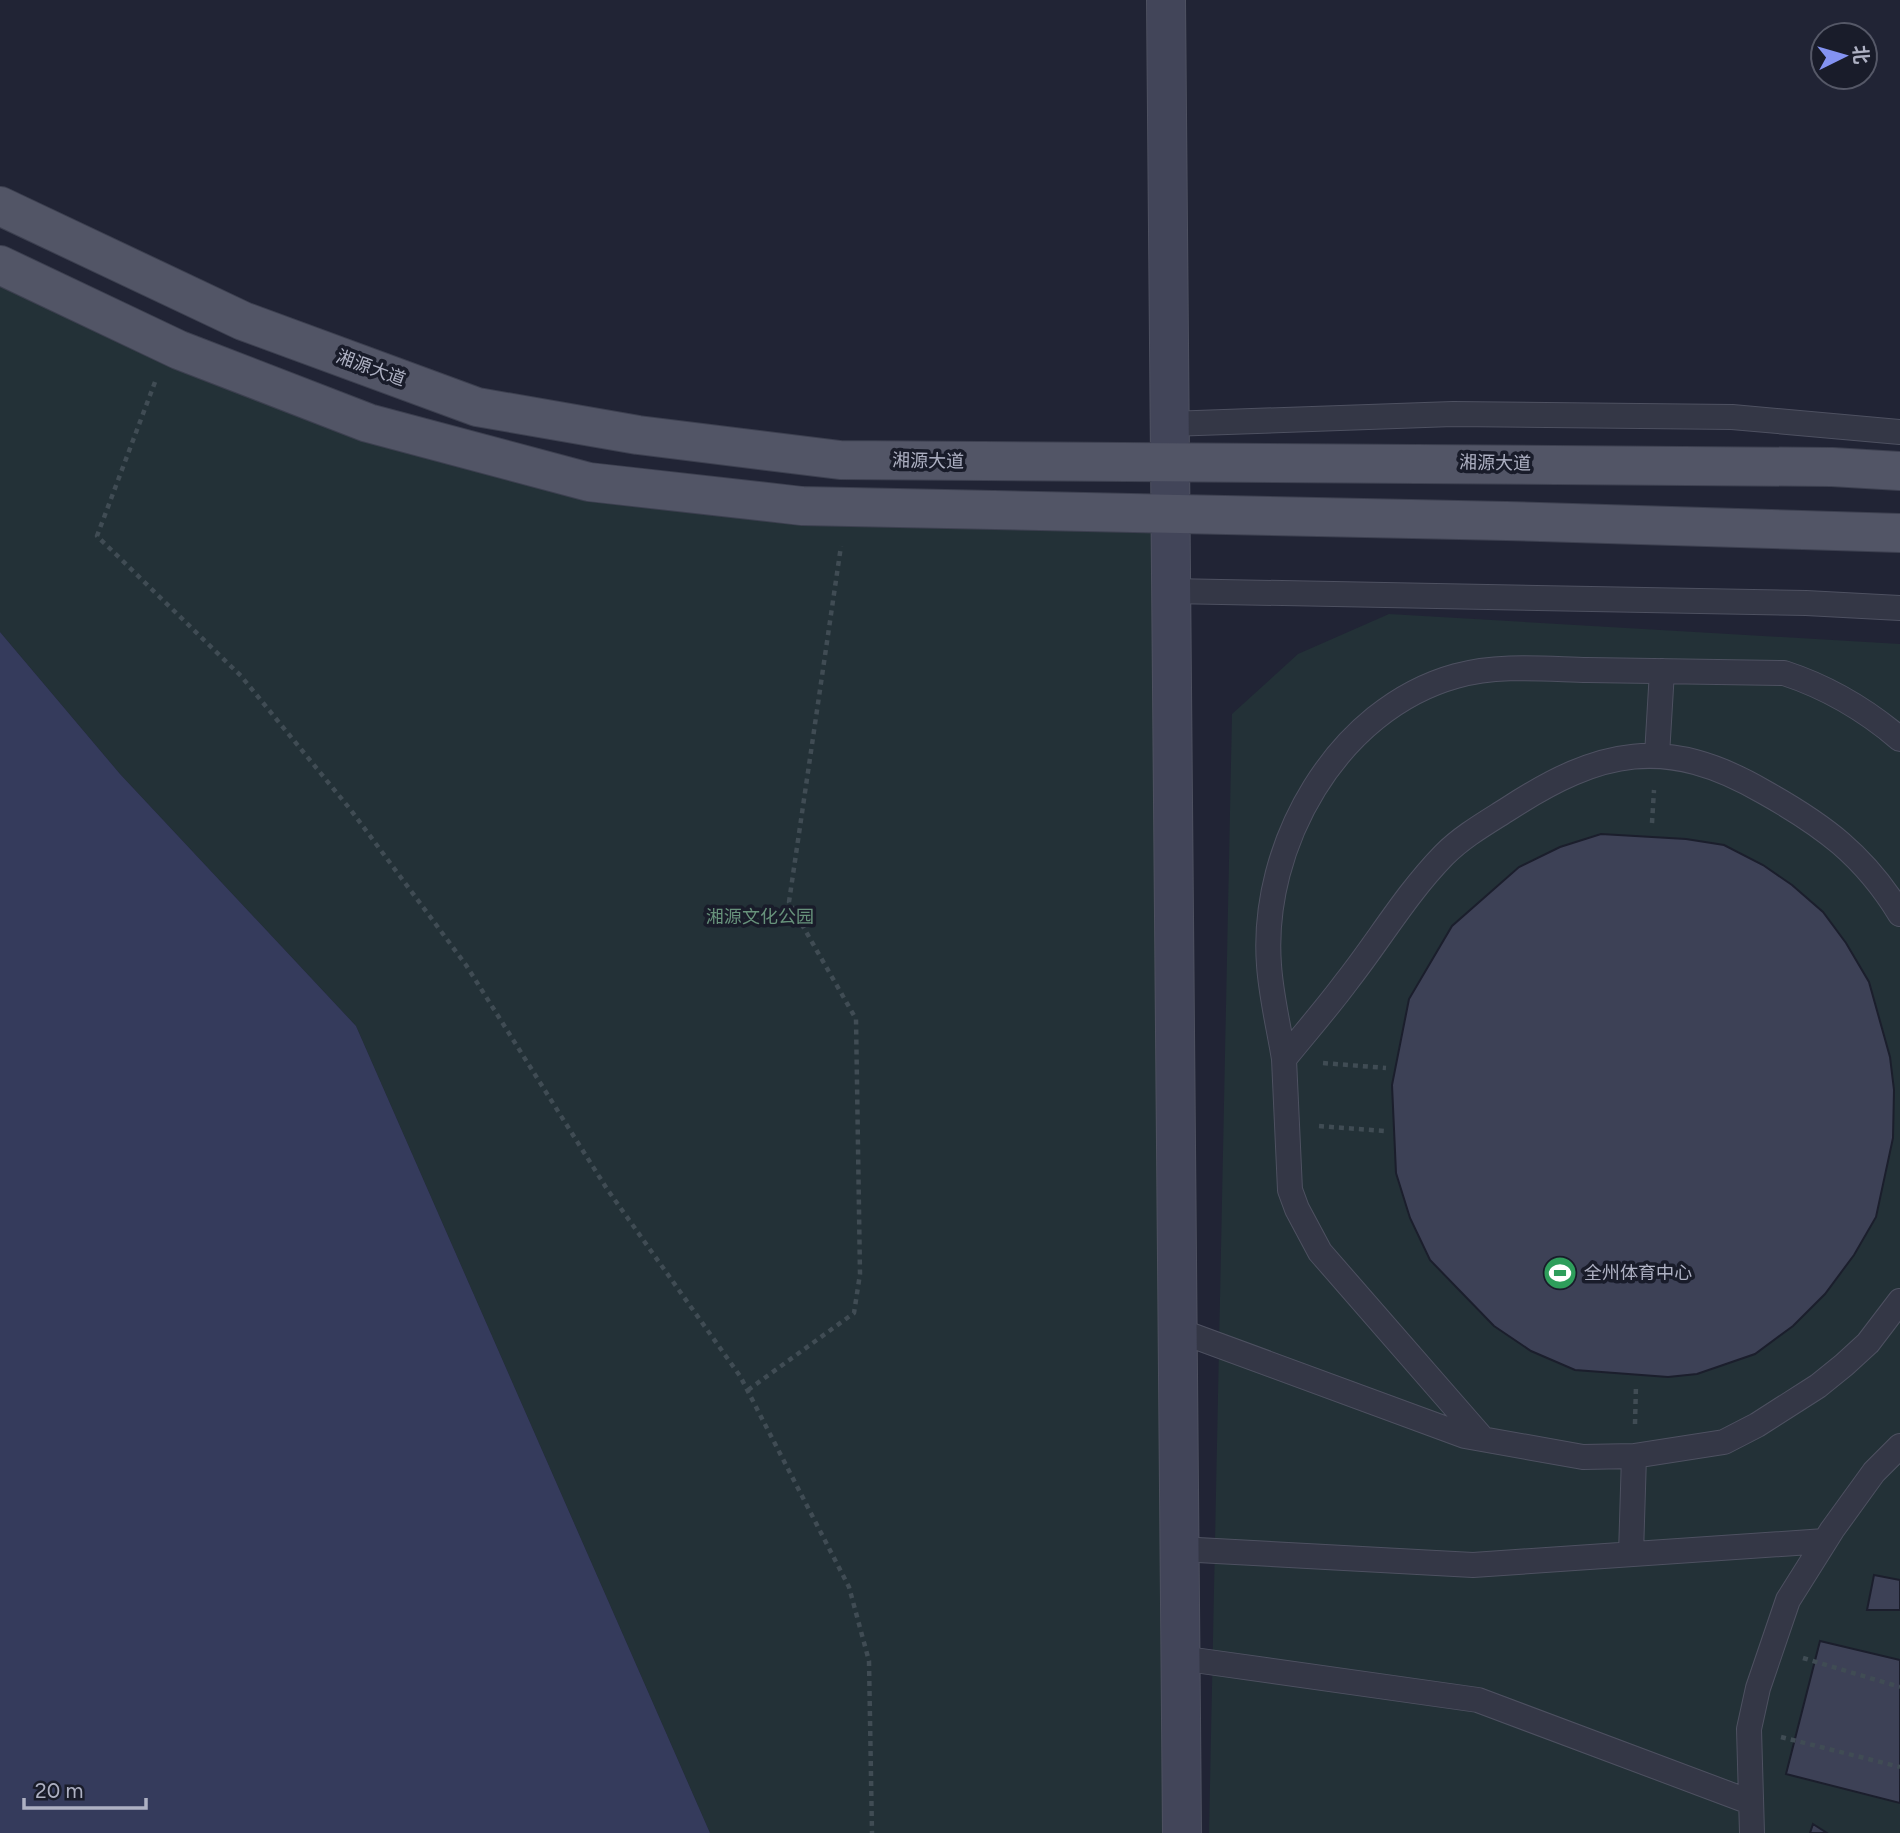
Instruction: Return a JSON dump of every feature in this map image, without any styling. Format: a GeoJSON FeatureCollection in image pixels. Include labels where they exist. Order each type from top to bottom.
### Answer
{"type":"FeatureCollection","features":[{"type":"Feature","properties":{"kind":"main road"},"geometry":{"type":"LineString","coordinates":[[1166,0],[1182,1833]]}},
{"type":"Feature","properties":{"kind":"main road","name":"湘源大道"},"geometry":{"type":"LineString","coordinates":[[0,206],[243,321],[477,407],[638,435],[839,460],[1170,464],[1457,463],[1832,467],[1900,471]]}},
{"type":"Feature","properties":{"kind":"main road"},"geometry":{"type":"LineString","coordinates":[[0,265],[169,345],[368,423],[589,482],[802,506],[1900,533]]}},
{"type":"Feature","properties":{"kind":"lane"},"geometry":{"type":"LineString","coordinates":[[1170,424],[1453,414],[1550,415],[1732,417],[1900,432]]}},
{"type":"Feature","properties":{"kind":"lane"},"geometry":{"type":"LineString","coordinates":[[1171,591],[1792,602],[1900,608]]}},
{"type":"Feature","properties":{"kind":"lane"},"geometry":{"type":"LineString","coordinates":[[1483,1439],[1320,1252],[1290,1190],[1283,1059],[1268,964],[1270,925],[1278,875],[1293,828],[1317,784],[1373,719],[1407,696],[1456,676],[1504,668],[1784,673],[1813,682],[1848,702],[1900,739]]}},
{"type":"Feature","properties":{"kind":"lane"},"geometry":{"type":"LineString","coordinates":[[1657,755],[1662,671]]}},
{"type":"Feature","properties":{"kind":"lane"},"geometry":{"type":"LineString","coordinates":[[1283,1059],[1348,980],[1411,892],[1446,853],[1469,834],[1560,778],[1619,757],[1657,755],[1703,762],[1748,782],[1839,838],[1871,871],[1900,914]]}},
{"type":"Feature","properties":{"kind":"lane"},"geometry":{"type":"LineString","coordinates":[[1177,1330],[1465,1436],[1583,1457],[1634,1456],[1714,1444],[1757,1426],[1818,1386],[1844,1365],[1868,1343],[1900,1301]]}},
{"type":"Feature","properties":{"kind":"lane"},"geometry":{"type":"LineString","coordinates":[[1752,1833],[1749,1729],[1758,1688],[1797,1582],[1874,1472],[1900,1446]]}},
{"type":"Feature","properties":{"kind":"lane"},"geometry":{"type":"LineString","coordinates":[[1631,1554],[1634,1456]]}},
{"type":"Feature","properties":{"kind":"lane"},"geometry":{"type":"LineString","coordinates":[[1179,1549],[1473,1565],[1825,1541]]}},
{"type":"Feature","properties":{"kind":"lane"},"geometry":{"type":"LineString","coordinates":[[1180,1658],[1478,1700],[1750,1802]]}},
{"type":"Feature","properties":{"kind":"path"},"geometry":{"type":"LineString","coordinates":[[169,345],[97,536],[241,676],[350,809],[466,965],[607,1189],[740,1376],[849,1587],[869,1661],[872,1833]]}},
{"type":"Feature","properties":{"kind":"path"},"geometry":{"type":"LineString","coordinates":[[748,1390],[854,1313],[860,1274],[856,1019],[789,902],[847,507]]}},
{"type":"Feature","properties":{"kind":"path"},"geometry":{"type":"LineString","coordinates":[[1283,1059],[1386,1068]]}},
{"type":"Feature","properties":{"kind":"path"},"geometry":{"type":"LineString","coordinates":[[1287,1124],[1384,1131]]}},
{"type":"Feature","properties":{"kind":"path"},"geometry":{"type":"LineString","coordinates":[[1772,1648],[1900,1687]]}},
{"type":"Feature","properties":{"kind":"path"},"geometry":{"type":"LineString","coordinates":[[1749,1729],[1900,1767]]}},
{"type":"Feature","properties":{"kind":"green space","name":"湘源文化公园"},"geometry":{"type":"Polygon","coordinates":[[[0,265],[179,350],[589,482],[1171,513],[1182,1833],[710,1833],[356,1026],[120,774],[0,632],[0,265]]]}},
{"type":"Feature","properties":{"kind":"green space","name":"全州体育中心"},"geometry":{"type":"Polygon","coordinates":[[[1389,614],[1900,644],[1900,1833],[1209,1833],[1232,714],[1298,654],[1389,614]]]}},
{"type":"Feature","properties":{"kind":"water"},"geometry":{"type":"Polygon","coordinates":[[[0,632],[120,774],[356,1026],[710,1833],[0,1833],[0,632]]]}},
{"type":"Feature","properties":{"kind":"building"},"geometry":{"type":"Polygon","coordinates":[[[1601,834],[1686,839],[1724,845],[1763,865],[1792,885],[1823,912],[1846,943],[1869,982],[1890,1057],[1894,1090],[1893,1138],[1876,1217],[1854,1255],[1825,1294],[1793,1326],[1755,1354],[1697,1374],[1668,1377],[1575,1370],[1531,1351],[1494,1326],[1430,1260],[1410,1218],[1396,1173],[1392,1085],[1409,999],[1452,926],[1519,867],[1560,847],[1601,834]]]}},
{"type":"Feature","properties":{"kind":"building"},"geometry":{"type":"Polygon","coordinates":[[[1874,1575],[1900,1580],[1900,1610],[1867,1610],[1874,1575]]]}},
{"type":"Feature","properties":{"kind":"building"},"geometry":{"type":"Polygon","coordinates":[[[1820,1641],[1900,1660],[1900,1803],[1786,1774],[1820,1641]]]}},
{"type":"Feature","properties":{"kind":"building"},"geometry":{"type":"Polygon","coordinates":[[[1813,1824],[1827,1833],[1810,1833],[1813,1824]]]}},
{"type":"Feature","properties":{"kind":"place","name":"全州体育中心"},"geometry":{"type":"Point","coordinates":[1560,1273]}}]}
